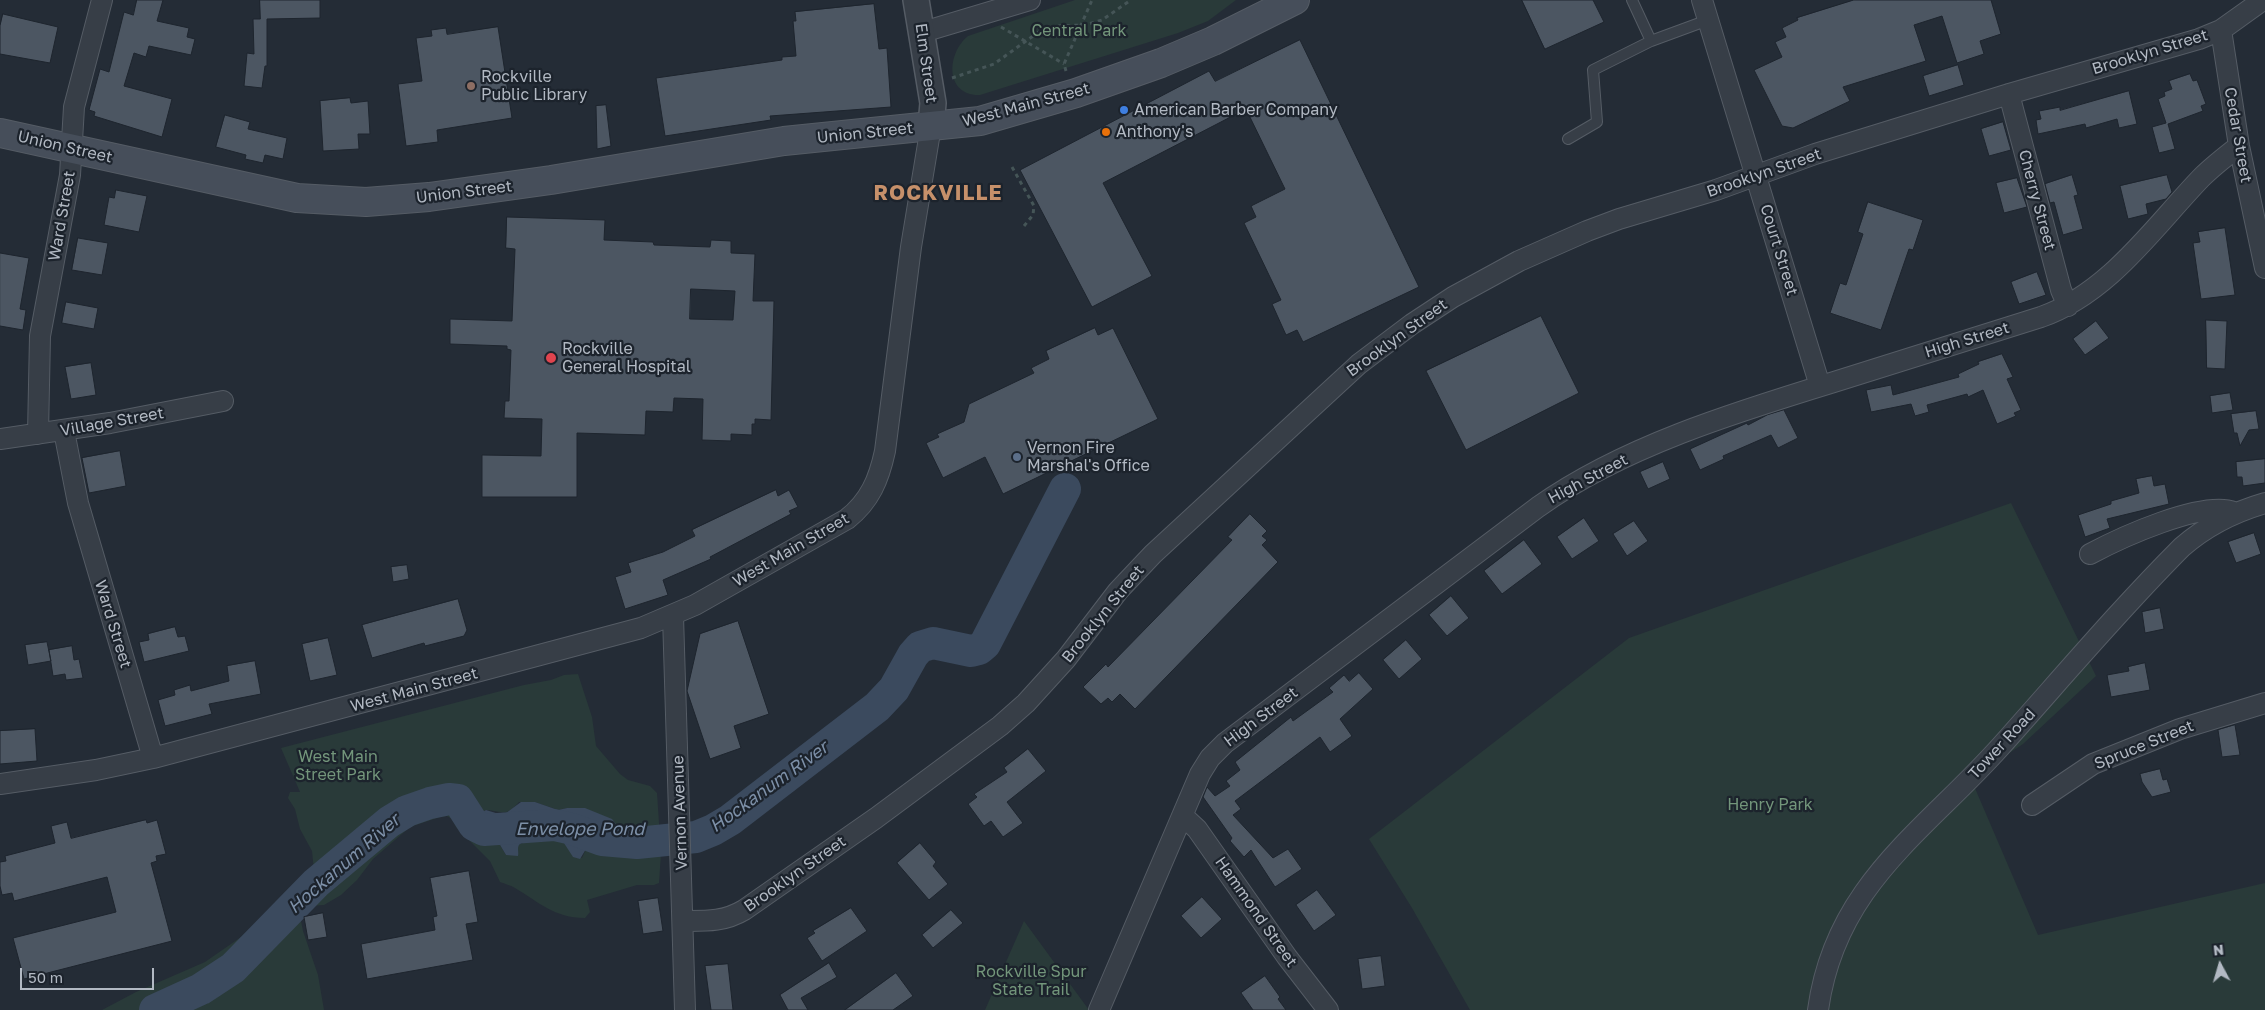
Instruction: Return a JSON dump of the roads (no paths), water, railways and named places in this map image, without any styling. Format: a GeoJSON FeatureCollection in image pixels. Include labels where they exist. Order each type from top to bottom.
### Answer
{"type":"FeatureCollection","features":[{"type":"Feature","properties":{"kind":"main road","name":"West Main Street"},"geometry":{"type":"LineString","coordinates":[[931,126],[980,121],[1129,75],[1212,41],[1295,0]]}},
{"type":"Feature","properties":{"kind":"main road","name":"Union Street"},"geometry":{"type":"LineString","coordinates":[[0,133],[270,193],[309,199],[366,202],[494,189],[784,141],[931,126]]}},
{"type":"Feature","properties":{"kind":"street","name":"Ward Street"},"geometry":{"type":"LineString","coordinates":[[38,434],[40,336],[69,180],[76,101],[102,0]]}},
{"type":"Feature","properties":{"kind":"street","name":"Elm Street"},"geometry":{"type":"LineString","coordinates":[[916,0],[923,32],[933,103],[931,126]]}},
{"type":"Feature","properties":{"kind":"street"},"geometry":{"type":"LineString","coordinates":[[923,32],[1030,0]]}},
{"type":"Feature","properties":{"kind":"street","name":"Court Street"},"geometry":{"type":"LineString","coordinates":[[1702,0],[1820,386]]}},
{"type":"Feature","properties":{"kind":"street","name":"Brooklyn Street"},"geometry":{"type":"LineString","coordinates":[[683,921],[719,921],[730,918],[744,910],[876,818],[1000,726],[1066,660],[1118,591],[1154,554],[1328,392],[1359,364],[1412,324],[1486,278],[1554,244],[1619,219],[1697,196],[1815,154],[2009,94],[2183,44],[2221,30],[2263,0]]}},
{"type":"Feature","properties":{"kind":"street","name":"Cedar Street"},"geometry":{"type":"LineString","coordinates":[[2221,30],[2239,146],[2265,267]]}},
{"type":"Feature","properties":{"kind":"street","name":"Cherry Street"},"geometry":{"type":"LineString","coordinates":[[2009,94],[2061,290],[2068,306]]}},
{"type":"Feature","properties":{"kind":"street","name":"West Main Street"},"geometry":{"type":"LineString","coordinates":[[0,784],[96,770],[153,758],[641,628],[672,616],[828,531],[860,509],[873,490],[883,462],[911,247],[931,126]]}},
{"type":"Feature","properties":{"kind":"street","name":"High Street"},"geometry":{"type":"LineString","coordinates":[[1099,1010],[1205,765],[1225,743],[1550,498],[1591,474],[1659,443],[1744,410],[2032,320],[2068,306],[2124,261],[2202,177],[2239,146]]}},
{"type":"Feature","properties":{"kind":"street","name":"Village Street"},"geometry":{"type":"LineString","coordinates":[[0,439],[64,430],[223,401]]}},
{"type":"Feature","properties":{"kind":"street","name":"Ward Street"},"geometry":{"type":"LineString","coordinates":[[64,430],[72,479],[83,521],[153,758]]}},
{"type":"Feature","properties":{"kind":"street","name":"Tower Road"},"geometry":{"type":"LineString","coordinates":[[1818,1010],[1828,964],[1843,926],[1861,896],[1913,834],[1994,753],[2168,561],[2204,530],[2236,513],[2265,503]]}},
{"type":"Feature","properties":{"kind":"street"},"geometry":{"type":"LineString","coordinates":[[2090,554],[2160,522],[2214,510],[2236,513]]}},
{"type":"Feature","properties":{"kind":"street","name":"Vernon Avenue"},"geometry":{"type":"LineString","coordinates":[[672,616],[680,810],[685,1010]]}},
{"type":"Feature","properties":{"kind":"street","name":"Spruce Street"},"geometry":{"type":"LineString","coordinates":[[2032,805],[2093,764],[2180,730],[2265,703]]}},
{"type":"Feature","properties":{"kind":"street","name":"Hammond Street"},"geometry":{"type":"LineString","coordinates":[[1182,816],[1197,830],[1287,957],[1328,1010]]}},
{"type":"Feature","properties":{"kind":"lane"},"geometry":{"type":"LineString","coordinates":[[1632,0],[1651,41]]}},
{"type":"Feature","properties":{"kind":"lane"},"geometry":{"type":"LineString","coordinates":[[1568,139],[1597,122],[1593,70],[1651,41],[1708,20]]}},
{"type":"Feature","properties":{"kind":"water","name":"Envelope Pond"},"geometry":{"type":"Polygon","coordinates":[[[521,802],[535,802],[558,810],[585,808],[612,819],[618,827],[621,840],[586,849],[580,859],[573,857],[562,840],[555,835],[536,838],[522,843],[518,848],[518,856],[506,855],[481,813],[486,810],[499,814],[506,813],[521,802]]]}},
{"type":"Feature","properties":{"kind":"waterway","name":"Hockanum River"},"geometry":{"type":"LineString","coordinates":[[155,1010],[201,989],[233,968],[316,883],[389,822],[407,811],[430,803],[449,799],[458,800],[474,825],[484,830],[554,825],[572,829],[602,840],[637,843],[696,837],[713,830],[730,820],[877,707],[894,689],[913,655],[920,647],[933,643],[971,651],[979,649],[985,644],[1065,489]]}},
{"type":"Feature","properties":{"kind":"place","name":"Rockville Public Library"},"geometry":{"type":"Point","coordinates":[471,86]}},
{"type":"Feature","properties":{"kind":"place","name":"American Barber Company"},"geometry":{"type":"Point","coordinates":[1124,110]}},
{"type":"Feature","properties":{"kind":"place","name":"Anthony's"},"geometry":{"type":"Point","coordinates":[1106,132]}},
{"type":"Feature","properties":{"kind":"place","name":"Rockville General Hospital"},"geometry":{"type":"Point","coordinates":[551,358]}},
{"type":"Feature","properties":{"kind":"place","name":"Vernon Fire Marshal's Office"},"geometry":{"type":"Point","coordinates":[1017,457]}},
{"type":"Feature","properties":{"kind":"district","name":"ROCKVILLE"},"geometry":{"type":"Point","coordinates":[938,193]}},
{"type":"Feature","properties":{"kind":"park label","name":"Central Park"},"geometry":{"type":"Point","coordinates":[1079,31]}},
{"type":"Feature","properties":{"kind":"park label","name":"West Main Street Park"},"geometry":{"type":"Point","coordinates":[338,766]}},
{"type":"Feature","properties":{"kind":"park label","name":"Henry Park"},"geometry":{"type":"Point","coordinates":[1770,805]}},
{"type":"Feature","properties":{"kind":"park label","name":"Rockville Spur State Trail"},"geometry":{"type":"Point","coordinates":[1031,981]}}]}
